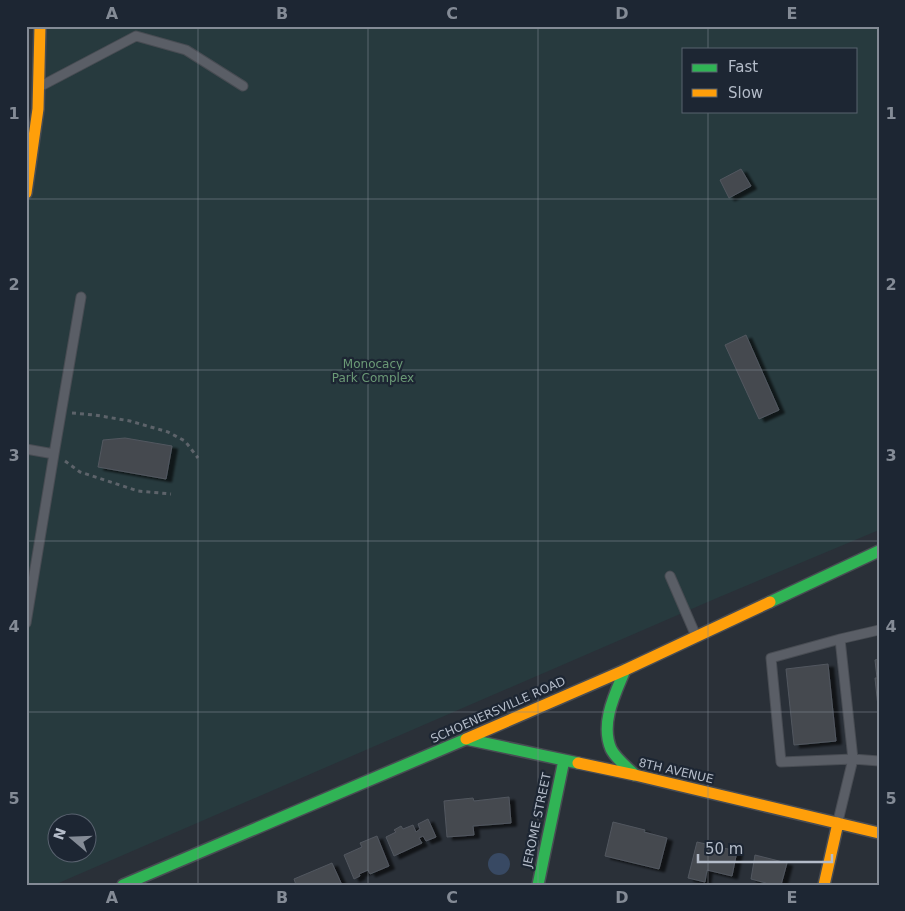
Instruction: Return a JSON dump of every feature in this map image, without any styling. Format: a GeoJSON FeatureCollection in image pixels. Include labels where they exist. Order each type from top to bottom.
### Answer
{"type":"FeatureCollection","features":[{"type":"Feature","properties":{"kind":"main road"},"geometry":{"type":"LineString","coordinates":[[26,193],[38,109],[40,26]]}},
{"type":"Feature","properties":{"kind":"main road","name":"SCHOENERSVILLE ROAD"},"geometry":{"type":"LineString","coordinates":[[123,885],[466,740],[624,670],[879,551]]}},
{"type":"Feature","properties":{"kind":"main road"},"geometry":{"type":"LineString","coordinates":[[624,670],[609,711],[608,733],[612,751],[635,776]]}},
{"type":"Feature","properties":{"kind":"main road","name":"8TH AVENUE"},"geometry":{"type":"LineString","coordinates":[[466,740],[564,760],[879,833]]}},
{"type":"Feature","properties":{"kind":"main road","name":"JEROME STREET"},"geometry":{"type":"LineString","coordinates":[[538,885],[564,760]]}},
{"type":"Feature","properties":{"kind":"main road"},"geometry":{"type":"LineString","coordinates":[[824,885],[838,824]]}},
{"type":"Feature","properties":{"kind":"lane"},"geometry":{"type":"LineString","coordinates":[[26,96],[38,93],[136,36],[186,50],[243,86]]}},
{"type":"Feature","properties":{"kind":"lane"},"geometry":{"type":"LineString","coordinates":[[26,623],[81,297]]}},
{"type":"Feature","properties":{"kind":"lane"},"geometry":{"type":"LineString","coordinates":[[26,449],[54,454]]}},
{"type":"Feature","properties":{"kind":"lane"},"geometry":{"type":"LineString","coordinates":[[670,576],[696,636]]}},
{"type":"Feature","properties":{"kind":"lane"},"geometry":{"type":"LineString","coordinates":[[879,630],[771,658],[781,762],[853,758],[879,761]]}},
{"type":"Feature","properties":{"kind":"lane"},"geometry":{"type":"LineString","coordinates":[[838,824],[853,758],[840,639]]}},
{"type":"Feature","properties":{"kind":"path"},"geometry":{"type":"LineString","coordinates":[[61,412],[130,421],[168,432],[185,441],[198,458]]}},
{"type":"Feature","properties":{"kind":"path"},"geometry":{"type":"LineString","coordinates":[[54,454],[80,472],[108,482],[138,491],[171,494]]}},
{"type":"Feature","properties":{"kind":"green space","name":"Monocacy Park Complex"},"geometry":{"type":"Polygon","coordinates":[[[40,26],[879,26],[879,530],[717,598],[54,885],[26,885],[26,198],[40,26]]]}},
{"type":"Feature","properties":{"kind":"water"},"geometry":{"type":"Polygon","coordinates":[[[499,853],[507,856],[510,864],[507,872],[499,875],[491,872],[488,864],[491,856],[499,853]]]}},
{"type":"Feature","properties":{"kind":"building"},"geometry":{"type":"Polygon","coordinates":[[[741,169],[751,186],[729,198],[720,180],[741,169]]]}},
{"type":"Feature","properties":{"kind":"building"},"geometry":{"type":"Polygon","coordinates":[[[746,335],[779,410],[759,419],[725,345],[746,335]]]}},
{"type":"Feature","properties":{"kind":"building"},"geometry":{"type":"Polygon","coordinates":[[[125,438],[172,446],[166,479],[98,467],[103,440],[125,438]]]}},
{"type":"Feature","properties":{"kind":"building"},"geometry":{"type":"Polygon","coordinates":[[[879,659],[879,716],[875,660],[879,659]]]}},
{"type":"Feature","properties":{"kind":"building"},"geometry":{"type":"Polygon","coordinates":[[[828,664],[836,741],[794,745],[786,669],[828,664]]]}},
{"type":"Feature","properties":{"kind":"building"},"geometry":{"type":"Polygon","coordinates":[[[509,797],[511,823],[473,826],[474,835],[447,837],[444,801],[473,798],[474,801],[509,797]]]}},
{"type":"Feature","properties":{"kind":"building"},"geometry":{"type":"Polygon","coordinates":[[[428,819],[436,837],[426,841],[423,836],[419,838],[422,843],[394,856],[386,837],[396,832],[394,830],[401,826],[403,829],[413,825],[416,832],[420,829],[418,824],[428,819]]]}},
{"type":"Feature","properties":{"kind":"building"},"geometry":{"type":"Polygon","coordinates":[[[613,822],[667,838],[659,869],[605,856],[613,822]]]}},
{"type":"Feature","properties":{"kind":"building"},"geometry":{"type":"Polygon","coordinates":[[[377,836],[389,866],[370,874],[368,870],[359,874],[360,876],[354,879],[344,855],[362,847],[360,843],[377,836]]]}},
{"type":"Feature","properties":{"kind":"building"},"geometry":{"type":"Polygon","coordinates":[[[697,842],[737,851],[732,876],[707,870],[705,882],[688,878],[697,842]]]}},
{"type":"Feature","properties":{"kind":"building"},"geometry":{"type":"Polygon","coordinates":[[[755,855],[787,863],[781,885],[766,885],[766,883],[751,879],[755,855]]]}},
{"type":"Feature","properties":{"kind":"building"},"geometry":{"type":"Polygon","coordinates":[[[332,863],[342,885],[296,885],[294,879],[332,863]]]}},
{"type":"Feature","properties":{"kind":"traffic: fast"},"geometry":{"type":"LineString","coordinates":[[770,602],[879,551]]}},
{"type":"Feature","properties":{"kind":"traffic: fast"},"geometry":{"type":"LineString","coordinates":[[625,670],[610,709],[607,729],[611,749],[635,775]]}},
{"type":"Feature","properties":{"kind":"traffic: fast"},"geometry":{"type":"LineString","coordinates":[[123,885],[466,739],[578,763]]}},
{"type":"Feature","properties":{"kind":"traffic: fast"},"geometry":{"type":"LineString","coordinates":[[538,885],[564,760]]}},
{"type":"Feature","properties":{"kind":"traffic: slow"},"geometry":{"type":"LineString","coordinates":[[26,193],[38,109],[40,26]]}},
{"type":"Feature","properties":{"kind":"traffic: slow"},"geometry":{"type":"LineString","coordinates":[[466,739],[625,670],[770,602]]}},
{"type":"Feature","properties":{"kind":"traffic: slow"},"geometry":{"type":"LineString","coordinates":[[578,763],[879,833]]}},
{"type":"Feature","properties":{"kind":"traffic: slow"},"geometry":{"type":"LineString","coordinates":[[824,885],[838,823]]}}]}
